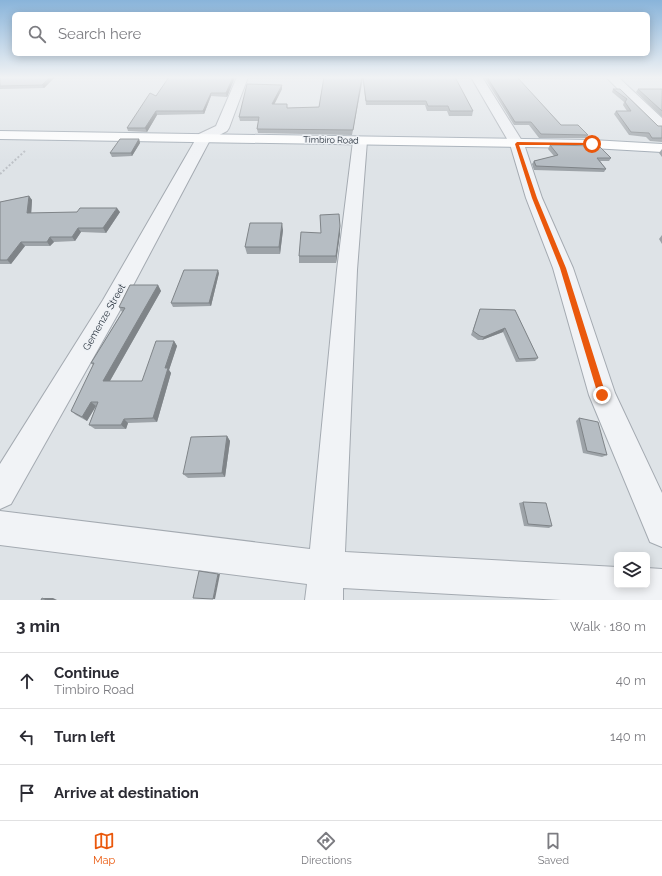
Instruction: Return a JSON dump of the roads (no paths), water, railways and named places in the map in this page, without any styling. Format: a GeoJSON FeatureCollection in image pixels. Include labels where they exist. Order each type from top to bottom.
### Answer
{"type":"FeatureCollection","features":[{"type":"Feature","properties":{"kind":"main road","name":"Timbiro Road"},"geometry":{"type":"LineString","coordinates":[[0,135],[592,144],[662,148]]}},
{"type":"Feature","properties":{"kind":"street"},"geometry":{"type":"LineString","coordinates":[[204,137],[222,128],[231,105]]}},
{"type":"Feature","properties":{"kind":"street"},"geometry":{"type":"LineString","coordinates":[[493,105],[517,144],[534,198],[563,268],[602,395],[662,530]]}},
{"type":"Feature","properties":{"kind":"street"},"geometry":{"type":"LineString","coordinates":[[641,105],[662,125]]}},
{"type":"Feature","properties":{"kind":"street","name":"Gemenze Street"},"geometry":{"type":"LineString","coordinates":[[0,493],[111,306],[204,137]]}},
{"type":"Feature","properties":{"kind":"street"},"geometry":{"type":"LineString","coordinates":[[326,585],[347,270],[360,141]]}},
{"type":"Feature","properties":{"kind":"street"},"geometry":{"type":"LineString","coordinates":[[0,528],[326,585],[614,585]]}},
{"type":"Feature","properties":{"kind":"street"},"geometry":{"type":"LineString","coordinates":[[650,586],[662,587]]}}]}
